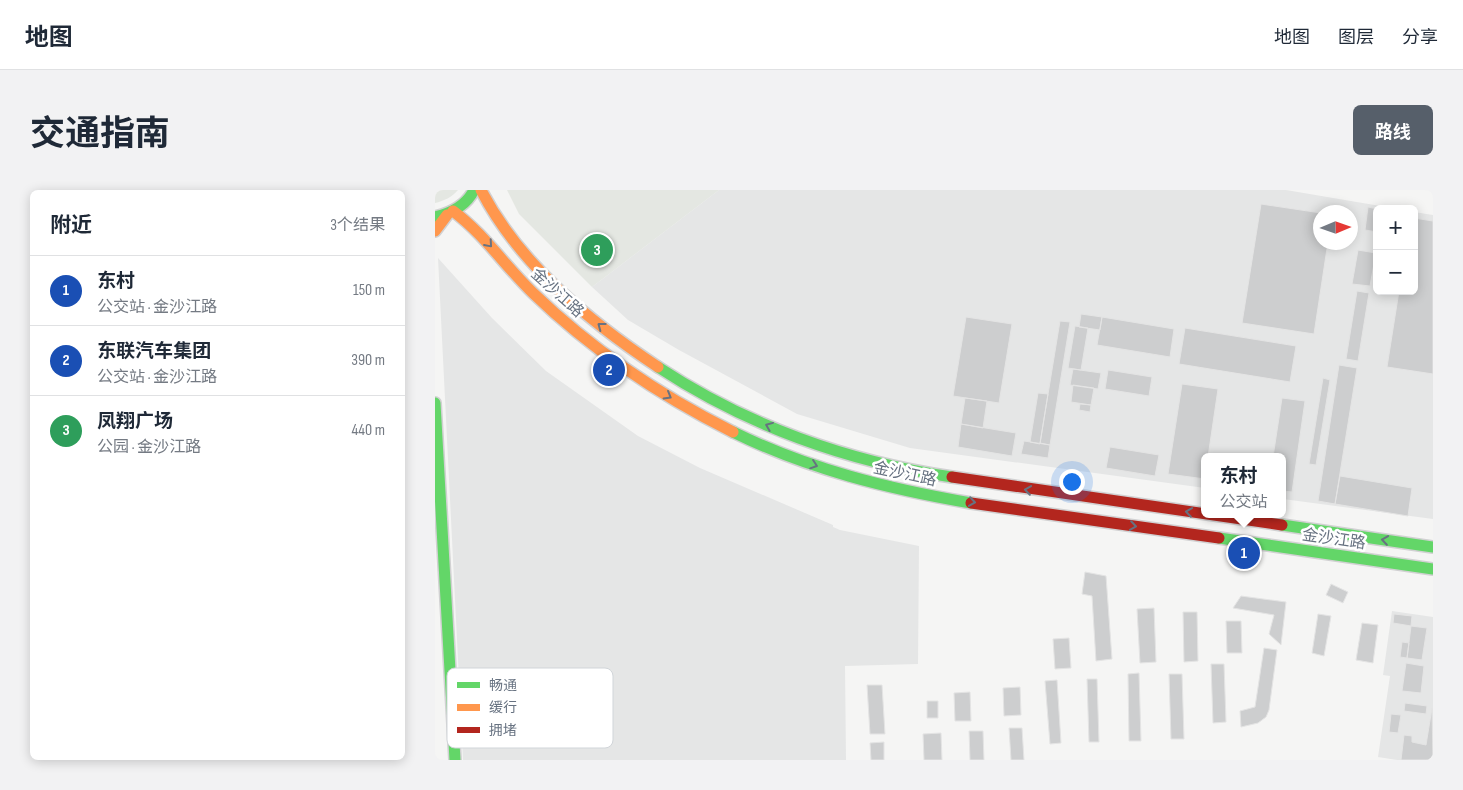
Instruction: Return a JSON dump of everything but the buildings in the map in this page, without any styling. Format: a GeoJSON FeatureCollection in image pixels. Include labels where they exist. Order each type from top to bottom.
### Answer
{"type":"FeatureCollection","features":[{"type":"Feature","properties":{"kind":"main road"},"geometry":{"type":"LineString","coordinates":[[435,217],[450,213],[461,207],[474,190]]}},
{"type":"Feature","properties":{"kind":"main road","name":"金沙江路"},"geometry":{"type":"LineString","coordinates":[[481,190],[498,221],[535,266],[591,318],[640,356],[686,384],[747,417],[803,440],[849,455],[919,472],[1201,513]]}},
{"type":"Feature","properties":{"kind":"main road"},"geometry":{"type":"LineString","coordinates":[[435,231],[450,213]]}},
{"type":"Feature","properties":{"kind":"main road","name":"金沙江路"},"geometry":{"type":"LineString","coordinates":[[450,213],[471,224],[517,276],[559,317],[600,351],[654,388],[723,429],[785,455],[844,476],[931,496],[1433,569]]}},
{"type":"Feature","properties":{"kind":"main road"},"geometry":{"type":"LineString","coordinates":[[435,403],[450,668]]}},
{"type":"Feature","properties":{"kind":"main road","name":"金沙江路"},"geometry":{"type":"LineString","coordinates":[[1234,518],[1433,547]]}},
{"type":"Feature","properties":{"kind":"shaded area"},"geometry":{"type":"Polygon","coordinates":[[[435,190],[458,190],[448,198],[435,203],[435,190]]]}},
{"type":"Feature","properties":{"kind":"shaded area"},"geometry":{"type":"Polygon","coordinates":[[[507,190],[719,190],[592,287],[519,214],[507,190]]]}},
{"type":"Feature","properties":{"kind":"shaded area"},"geometry":{"type":"Polygon","coordinates":[[[719,190],[1286,190],[1374,205],[1373,295],[1418,295],[1418,213],[1433,215],[1433,519],[1286,499],[1286,453],[1201,453],[1201,487],[910,448],[797,414],[628,320],[592,287],[719,190]]]}},
{"type":"Feature","properties":{"kind":"shaded area"},"geometry":{"type":"Polygon","coordinates":[[[438,258],[492,318],[546,371],[638,436],[700,468],[833,525],[833,527],[840,530],[919,546],[918,664],[845,666],[846,760],[463,760],[462,748],[613,748],[613,668],[458,668],[438,258]]]}},
{"type":"Feature","properties":{"kind":"shaded area"},"geometry":{"type":"Polygon","coordinates":[[[1392,611],[1433,617],[1433,760],[1397,760],[1378,757],[1390,676],[1383,675],[1392,611]]]}},
{"type":"Feature","properties":{"kind":"traffic: fast"},"geometry":{"type":"LineString","coordinates":[[435,217],[463,205],[474,190]]}},
{"type":"Feature","properties":{"kind":"traffic: fast"},"geometry":{"type":"LineString","coordinates":[[658,367],[726,407],[799,438],[875,462],[952,477]]}},
{"type":"Feature","properties":{"kind":"traffic: fast"},"geometry":{"type":"LineString","coordinates":[[435,403],[450,668]]}},
{"type":"Feature","properties":{"kind":"traffic: fast"},"geometry":{"type":"LineString","coordinates":[[733,432],[790,457],[849,476],[971,503]]}},
{"type":"Feature","properties":{"kind":"traffic: fast"},"geometry":{"type":"LineString","coordinates":[[1282,525],[1433,547]]}},
{"type":"Feature","properties":{"kind":"traffic: fast"},"geometry":{"type":"LineString","coordinates":[[1219,538],[1433,569]]}},
{"type":"Feature","properties":{"kind":"traffic: fast"},"geometry":{"type":"LineString","coordinates":[[454,748],[455,760]]}},
{"type":"Feature","properties":{"kind":"traffic: slow"},"geometry":{"type":"LineString","coordinates":[[481,190],[515,243],[536,267],[582,311],[632,350],[658,367]]}},
{"type":"Feature","properties":{"kind":"traffic: slow"},"geometry":{"type":"LineString","coordinates":[[453,211],[485,240],[533,293],[579,334],[653,387],[733,432]]}},
{"type":"Feature","properties":{"kind":"traffic: slow"},"geometry":{"type":"LineString","coordinates":[[435,231],[447,215]]}},
{"type":"Feature","properties":{"kind":"traffic: jam"},"geometry":{"type":"LineString","coordinates":[[952,477],[1201,513]]}},
{"type":"Feature","properties":{"kind":"traffic: jam"},"geometry":{"type":"LineString","coordinates":[[971,503],[1219,538]]}},
{"type":"Feature","properties":{"kind":"traffic: jam"},"geometry":{"type":"LineString","coordinates":[[1234,518],[1282,525]]}},
{"type":"Feature","properties":{"kind":"place","name":"凤翔广场"},"geometry":{"type":"Point","coordinates":[597,250]}},
{"type":"Feature","properties":{"kind":"place","name":"东联汽车集团"},"geometry":{"type":"Point","coordinates":[609,370]}},
{"type":"Feature","properties":{"kind":"place","name":"东村"},"geometry":{"type":"Point","coordinates":[1244,553]}}]}
